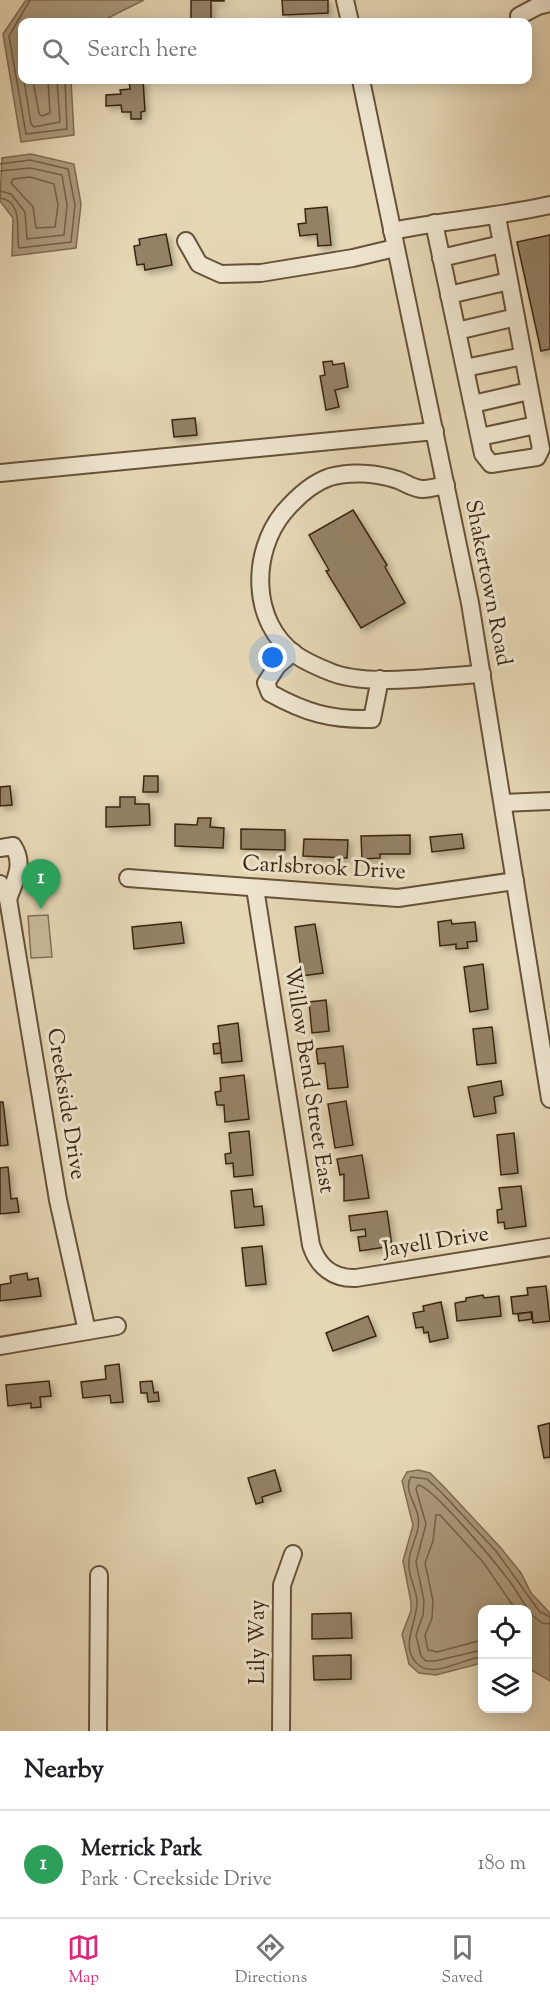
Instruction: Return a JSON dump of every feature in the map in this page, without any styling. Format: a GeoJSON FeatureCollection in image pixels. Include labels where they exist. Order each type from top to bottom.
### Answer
{"type":"FeatureCollection","features":[{"type":"Feature","properties":{"kind":"street"},"geometry":{"type":"LineString","coordinates":[[345,0],[349,18]]}},
{"type":"Feature","properties":{"kind":"street"},"geometry":{"type":"LineString","coordinates":[[519,16],[538,6],[550,3]]}},
{"type":"Feature","properties":{"kind":"street","name":"Shakertown Road"},"geometry":{"type":"LineString","coordinates":[[363,84],[446,485],[482,674],[515,881],[547,1056],[550,1099]]}},
{"type":"Feature","properties":{"kind":"street"},"geometry":{"type":"LineString","coordinates":[[392,231],[434,223],[497,217],[550,205]]}},
{"type":"Feature","properties":{"kind":"street"},"geometry":{"type":"LineString","coordinates":[[434,223],[483,454],[491,464],[537,457],[541,448],[497,217]]}},
{"type":"Feature","properties":{"kind":"street"},"geometry":{"type":"LineString","coordinates":[[186,241],[199,264],[221,274],[261,273],[353,258],[395,248]]}},
{"type":"Feature","properties":{"kind":"street"},"geometry":{"type":"LineString","coordinates":[[441,258],[502,244]]}},
{"type":"Feature","properties":{"kind":"street"},"geometry":{"type":"LineString","coordinates":[[449,295],[509,281]]}},
{"type":"Feature","properties":{"kind":"street"},"geometry":{"type":"LineString","coordinates":[[457,331],[516,317]]}},
{"type":"Feature","properties":{"kind":"street"},"geometry":{"type":"LineString","coordinates":[[465,368],[522,356]]}},
{"type":"Feature","properties":{"kind":"street"},"geometry":{"type":"LineString","coordinates":[[473,404],[529,391]]}},
{"type":"Feature","properties":{"kind":"street"},"geometry":{"type":"LineString","coordinates":[[480,437],[536,425]]}},
{"type":"Feature","properties":{"kind":"street"},"geometry":{"type":"LineString","coordinates":[[0,473],[435,431]]}},
{"type":"Feature","properties":{"kind":"street"},"geometry":{"type":"LineString","coordinates":[[446,485],[423,489],[396,480],[360,473],[331,477],[312,486],[292,503],[276,523],[266,545],[260,563],[260,586],[264,608],[272,624],[292,651],[331,673],[380,679],[482,674]]}},
{"type":"Feature","properties":{"kind":"street"},"geometry":{"type":"LineString","coordinates":[[292,651],[277,666],[266,683],[270,693],[302,710],[341,720],[372,719],[380,679]]}},
{"type":"Feature","properties":{"kind":"street"},"geometry":{"type":"LineString","coordinates":[[503,803],[550,801]]}},
{"type":"Feature","properties":{"kind":"street"},"geometry":{"type":"LineString","coordinates":[[0,848],[13,846],[20,856],[19,870],[8,899]]}},
{"type":"Feature","properties":{"kind":"street","name":"Carlsbrook Drive"},"geometry":{"type":"LineString","coordinates":[[129,878],[398,898],[515,881]]}},
{"type":"Feature","properties":{"kind":"street","name":"Creekside Drive"},"geometry":{"type":"LineString","coordinates":[[0,884],[8,899],[56,1189],[87,1331]]}},
{"type":"Feature","properties":{"kind":"street","name":"Willow Bend Street East"},"geometry":{"type":"LineString","coordinates":[[255,888],[311,1245],[318,1261],[330,1272]]}},
{"type":"Feature","properties":{"kind":"street","name":"Jayell Drive"},"geometry":{"type":"LineString","coordinates":[[330,1272],[342,1277],[356,1278],[550,1247]]}},
{"type":"Feature","properties":{"kind":"street"},"geometry":{"type":"LineString","coordinates":[[0,1346],[117,1326]]}},
{"type":"Feature","properties":{"kind":"street","name":"Lily Way"},"geometry":{"type":"LineString","coordinates":[[281,1731],[282,1585],[293,1554]]}},
{"type":"Feature","properties":{"kind":"street"},"geometry":{"type":"LineString","coordinates":[[98,1731],[99,1575]]}},
{"type":"Feature","properties":{"kind":"shaded area"},"geometry":{"type":"Polygon","coordinates":[[[48,915],[52,957],[31,958],[28,916],[48,915]]]}},
{"type":"Feature","properties":{"kind":"water"},"geometry":{"type":"Polygon","coordinates":[[[26,0],[144,0],[108,18],[18,18],[18,84],[71,84],[74,135],[21,142],[3,34],[26,0]]]}},
{"type":"Feature","properties":{"kind":"water"},"geometry":{"type":"Polygon","coordinates":[[[31,154],[74,164],[81,204],[76,248],[12,256],[13,218],[0,201],[2,158],[31,154]]]}},
{"type":"Feature","properties":{"kind":"water"},"geometry":{"type":"Polygon","coordinates":[[[418,1470],[430,1473],[500,1547],[521,1573],[531,1593],[550,1613],[550,1681],[532,1670],[532,1605],[478,1605],[478,1664],[436,1675],[419,1673],[409,1664],[402,1634],[411,1611],[403,1561],[413,1525],[402,1481],[407,1472],[418,1470]]]}},
{"type":"Feature","properties":{"kind":"building"},"geometry":{"type":"Polygon","coordinates":[[[191,0],[224,0],[211,1],[211,18],[191,18],[191,0]]]}},
{"type":"Feature","properties":{"kind":"building"},"geometry":{"type":"Polygon","coordinates":[[[282,0],[328,0],[328,13],[283,15],[282,0]]]}},
{"type":"Feature","properties":{"kind":"building"},"geometry":{"type":"Polygon","coordinates":[[[129,84],[143,84],[145,111],[141,112],[141,119],[131,119],[131,112],[122,112],[121,105],[106,106],[106,95],[121,94],[120,90],[130,89],[129,84]]]}},
{"type":"Feature","properties":{"kind":"building"},"geometry":{"type":"Polygon","coordinates":[[[327,207],[331,245],[318,246],[317,234],[300,236],[298,224],[306,223],[305,209],[327,207]]]}},
{"type":"Feature","properties":{"kind":"building"},"geometry":{"type":"Polygon","coordinates":[[[166,234],[172,265],[145,270],[144,264],[137,265],[134,246],[140,245],[139,239],[166,234]]]}},
{"type":"Feature","properties":{"kind":"building"},"geometry":{"type":"Polygon","coordinates":[[[550,235],[550,349],[541,351],[517,242],[550,235]]]}},
{"type":"Feature","properties":{"kind":"building"},"geometry":{"type":"Polygon","coordinates":[[[332,361],[333,365],[344,363],[348,387],[335,390],[339,407],[326,410],[320,376],[325,375],[323,362],[332,361]]]}},
{"type":"Feature","properties":{"kind":"building"},"geometry":{"type":"Polygon","coordinates":[[[195,418],[197,435],[174,437],[172,420],[195,418]]]}},
{"type":"Feature","properties":{"kind":"building"},"geometry":{"type":"Polygon","coordinates":[[[353,510],[387,565],[385,567],[405,603],[361,628],[326,571],[329,570],[309,535],[353,510]]]}},
{"type":"Feature","properties":{"kind":"building"},"geometry":{"type":"Polygon","coordinates":[[[144,776],[158,776],[158,792],[143,792],[144,776]]]}},
{"type":"Feature","properties":{"kind":"building"},"geometry":{"type":"Polygon","coordinates":[[[10,786],[12,805],[0,806],[0,787],[10,786]]]}},
{"type":"Feature","properties":{"kind":"building"},"geometry":{"type":"Polygon","coordinates":[[[120,797],[135,797],[135,804],[149,804],[150,825],[106,827],[106,807],[120,807],[120,797]]]}},
{"type":"Feature","properties":{"kind":"building"},"geometry":{"type":"Polygon","coordinates":[[[198,818],[211,818],[210,827],[224,828],[223,848],[175,846],[175,824],[197,825],[198,818]]]}},
{"type":"Feature","properties":{"kind":"building"},"geometry":{"type":"Polygon","coordinates":[[[241,829],[285,830],[285,850],[241,849],[241,829]]]}},
{"type":"Feature","properties":{"kind":"building"},"geometry":{"type":"Polygon","coordinates":[[[462,834],[464,848],[432,852],[430,837],[462,834]]]}},
{"type":"Feature","properties":{"kind":"building"},"geometry":{"type":"Polygon","coordinates":[[[410,835],[410,854],[380,854],[380,858],[362,859],[361,836],[410,835]]]}},
{"type":"Feature","properties":{"kind":"building"},"geometry":{"type":"Polygon","coordinates":[[[304,839],[348,840],[347,858],[303,856],[304,839]]]}},
{"type":"Feature","properties":{"kind":"building"},"geometry":{"type":"Polygon","coordinates":[[[451,920],[452,924],[475,922],[477,941],[467,942],[468,948],[456,949],[456,944],[440,946],[438,922],[451,920]]]}},
{"type":"Feature","properties":{"kind":"building"},"geometry":{"type":"Polygon","coordinates":[[[181,922],[184,943],[134,949],[132,927],[181,922]]]}},
{"type":"Feature","properties":{"kind":"building"},"geometry":{"type":"Polygon","coordinates":[[[315,924],[323,973],[302,976],[295,927],[315,924]]]}},
{"type":"Feature","properties":{"kind":"building"},"geometry":{"type":"Polygon","coordinates":[[[483,964],[488,1009],[470,1012],[464,967],[483,964]]]}},
{"type":"Feature","properties":{"kind":"building"},"geometry":{"type":"Polygon","coordinates":[[[326,1000],[329,1031],[312,1033],[309,1002],[326,1000]]]}},
{"type":"Feature","properties":{"kind":"building"},"geometry":{"type":"Polygon","coordinates":[[[238,1023],[242,1061],[222,1063],[218,1026],[238,1023]]]}},
{"type":"Feature","properties":{"kind":"building"},"geometry":{"type":"Polygon","coordinates":[[[492,1027],[496,1063],[477,1065],[473,1029],[492,1027]]]}},
{"type":"Feature","properties":{"kind":"building"},"geometry":{"type":"Polygon","coordinates":[[[220,1043],[221,1053],[214,1054],[213,1044],[220,1043]]]}},
{"type":"Feature","properties":{"kind":"building"},"geometry":{"type":"Polygon","coordinates":[[[343,1046],[348,1087],[328,1089],[325,1063],[318,1064],[316,1049],[343,1046]]]}},
{"type":"Feature","properties":{"kind":"building"},"geometry":{"type":"Polygon","coordinates":[[[244,1075],[249,1119],[225,1122],[224,1105],[217,1105],[215,1092],[221,1091],[220,1078],[244,1075]]]}},
{"type":"Feature","properties":{"kind":"building"},"geometry":{"type":"Polygon","coordinates":[[[501,1081],[503,1095],[494,1097],[496,1113],[474,1117],[468,1087],[501,1081]]]}},
{"type":"Feature","properties":{"kind":"building"},"geometry":{"type":"Polygon","coordinates":[[[346,1101],[353,1145],[335,1148],[328,1104],[346,1101]]]}},
{"type":"Feature","properties":{"kind":"building"},"geometry":{"type":"Polygon","coordinates":[[[0,1102],[3,1102],[8,1145],[0,1146],[0,1102]]]}},
{"type":"Feature","properties":{"kind":"building"},"geometry":{"type":"Polygon","coordinates":[[[249,1131],[253,1175],[234,1177],[233,1163],[226,1164],[225,1154],[231,1153],[229,1133],[249,1131]]]}},
{"type":"Feature","properties":{"kind":"building"},"geometry":{"type":"Polygon","coordinates":[[[514,1133],[518,1173],[501,1175],[497,1135],[514,1133]]]}},
{"type":"Feature","properties":{"kind":"building"},"geometry":{"type":"Polygon","coordinates":[[[362,1155],[369,1198],[344,1201],[344,1174],[340,1175],[337,1159],[362,1155]]]}},
{"type":"Feature","properties":{"kind":"building"},"geometry":{"type":"Polygon","coordinates":[[[8,1167],[11,1199],[17,1198],[19,1212],[0,1214],[0,1168],[8,1167]]]}},
{"type":"Feature","properties":{"kind":"building"},"geometry":{"type":"Polygon","coordinates":[[[521,1186],[526,1226],[505,1229],[504,1222],[498,1223],[497,1210],[502,1209],[499,1188],[521,1186]]]}},
{"type":"Feature","properties":{"kind":"building"},"geometry":{"type":"Polygon","coordinates":[[[252,1189],[254,1207],[262,1206],[264,1225],[235,1228],[231,1191],[252,1189]]]}},
{"type":"Feature","properties":{"kind":"building"},"geometry":{"type":"Polygon","coordinates":[[[387,1211],[392,1246],[360,1251],[358,1237],[366,1236],[365,1229],[351,1231],[349,1216],[387,1211]]]}},
{"type":"Feature","properties":{"kind":"building"},"geometry":{"type":"Polygon","coordinates":[[[262,1246],[266,1284],[246,1286],[242,1248],[262,1246]]]}},
{"type":"Feature","properties":{"kind":"building"},"geometry":{"type":"Polygon","coordinates":[[[27,1273],[28,1280],[38,1278],[41,1296],[0,1301],[0,1285],[11,1283],[10,1276],[27,1273]]]}},
{"type":"Feature","properties":{"kind":"building"},"geometry":{"type":"Polygon","coordinates":[[[546,1286],[550,1321],[533,1323],[532,1312],[513,1314],[511,1297],[528,1295],[527,1288],[546,1286]]]}},
{"type":"Feature","properties":{"kind":"building"},"geometry":{"type":"Polygon","coordinates":[[[483,1295],[484,1298],[499,1296],[501,1316],[457,1321],[455,1303],[483,1295]]]}},
{"type":"Feature","properties":{"kind":"building"},"geometry":{"type":"Polygon","coordinates":[[[441,1302],[448,1338],[430,1342],[428,1332],[424,1333],[423,1327],[416,1328],[413,1313],[424,1311],[423,1306],[441,1302]]]}},
{"type":"Feature","properties":{"kind":"building"},"geometry":{"type":"Polygon","coordinates":[[[531,1312],[532,1319],[519,1321],[518,1314],[531,1312]]]}},
{"type":"Feature","properties":{"kind":"building"},"geometry":{"type":"Polygon","coordinates":[[[368,1316],[376,1336],[333,1351],[326,1333],[368,1316]]]}},
{"type":"Feature","properties":{"kind":"building"},"geometry":{"type":"Polygon","coordinates":[[[119,1364],[123,1402],[111,1403],[110,1395],[83,1398],[81,1382],[106,1379],[105,1366],[119,1364]]]}},
{"type":"Feature","properties":{"kind":"building"},"geometry":{"type":"Polygon","coordinates":[[[49,1381],[51,1396],[40,1397],[41,1407],[31,1408],[31,1403],[8,1406],[6,1385],[49,1381]]]}},
{"type":"Feature","properties":{"kind":"building"},"geometry":{"type":"Polygon","coordinates":[[[152,1381],[154,1393],[158,1392],[159,1401],[148,1402],[147,1393],[141,1393],[140,1382],[152,1381]]]}},
{"type":"Feature","properties":{"kind":"building"},"geometry":{"type":"Polygon","coordinates":[[[550,1423],[550,1457],[544,1458],[538,1426],[550,1423]]]}},
{"type":"Feature","properties":{"kind":"building"},"geometry":{"type":"Polygon","coordinates":[[[275,1470],[281,1491],[262,1497],[263,1502],[256,1504],[248,1478],[275,1470]]]}},
{"type":"Feature","properties":{"kind":"building"},"geometry":{"type":"Polygon","coordinates":[[[351,1613],[352,1638],[312,1639],[312,1614],[351,1613]]]}},
{"type":"Feature","properties":{"kind":"building"},"geometry":{"type":"Polygon","coordinates":[[[351,1655],[351,1679],[314,1680],[313,1656],[351,1655]]]}},
{"type":"Feature","properties":{"kind":"place","name":"Merrick Park"},"geometry":{"type":"Point","coordinates":[41,909]}}]}
